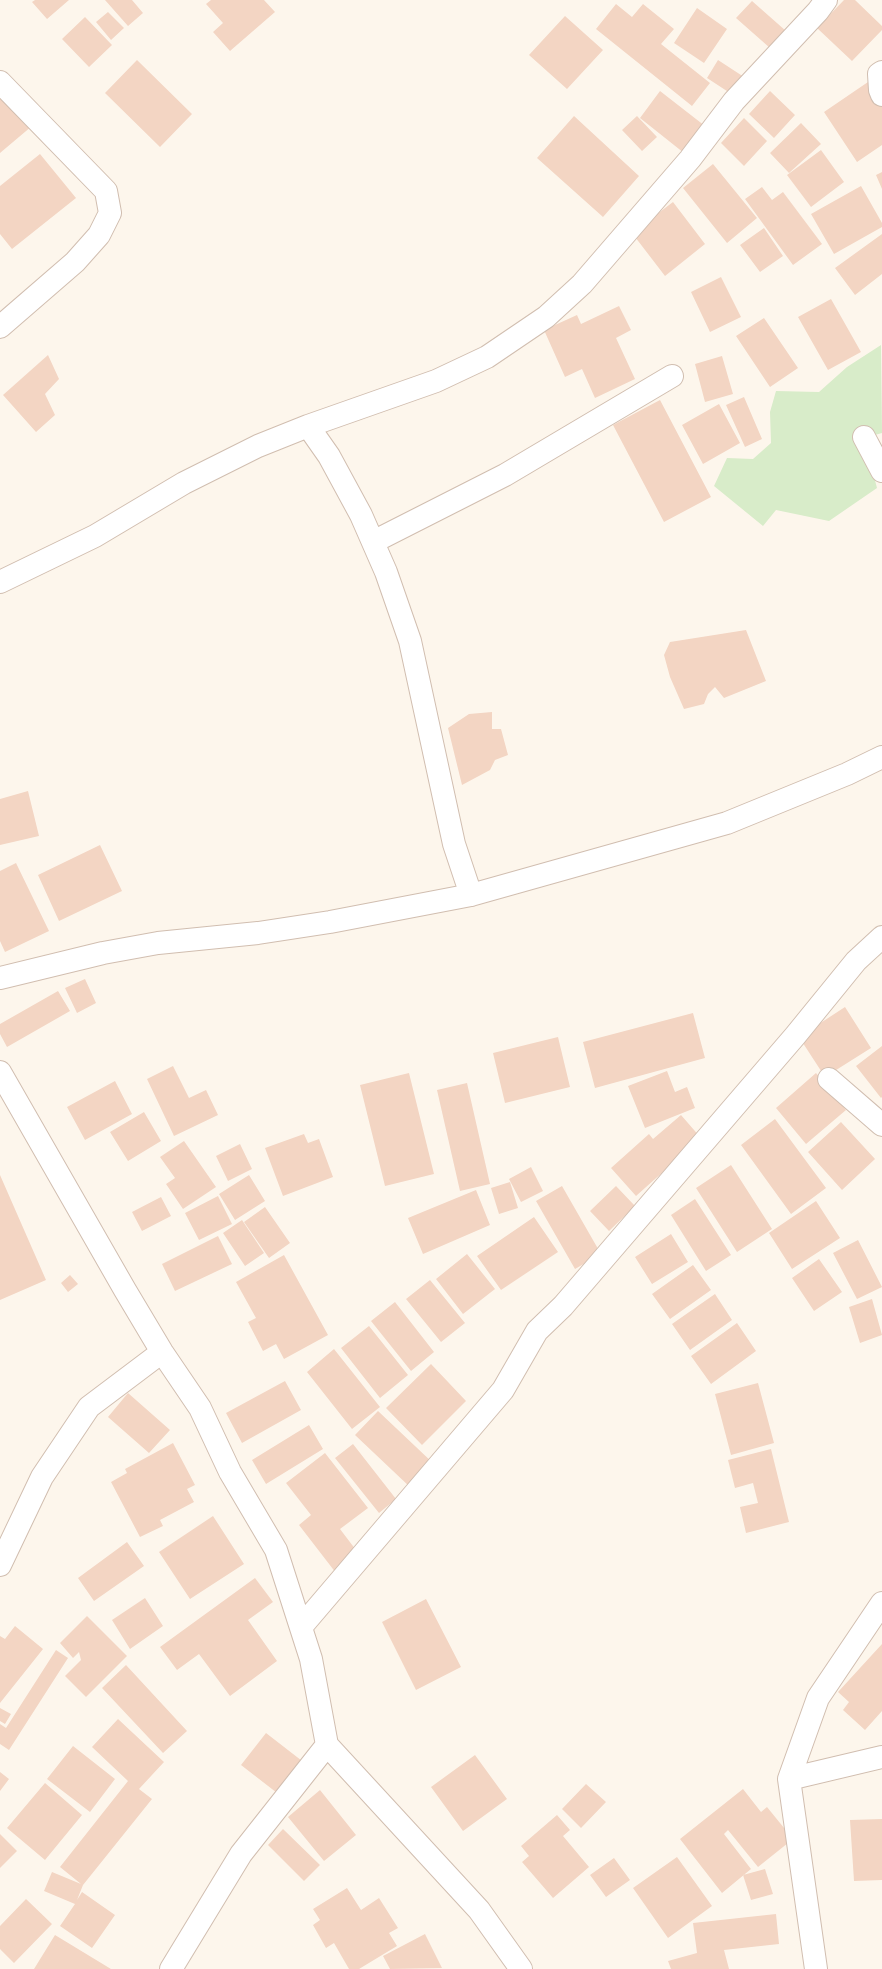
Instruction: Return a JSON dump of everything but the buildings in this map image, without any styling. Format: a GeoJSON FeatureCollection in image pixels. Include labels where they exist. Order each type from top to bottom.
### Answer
{"type":"FeatureCollection","features":[{"type":"Feature","properties":{"kind":"street"},"geometry":{"type":"LineString","coordinates":[[0,582],[96,536],[184,483],[258,446],[308,426],[436,381],[486,357],[546,317],[587,278],[690,158],[734,101],[818,11],[826,0]]}},
{"type":"Feature","properties":{"kind":"street"},"geometry":{"type":"LineString","coordinates":[[882,72],[879,74],[880,90],[882,95]]}},
{"type":"Feature","properties":{"kind":"street"},"geometry":{"type":"LineString","coordinates":[[0,82],[106,191],[110,213],[99,236],[75,262],[0,327]]}},
{"type":"Feature","properties":{"kind":"street"},"geometry":{"type":"LineString","coordinates":[[373,542],[505,475],[672,376]]}},
{"type":"Feature","properties":{"kind":"street"},"geometry":{"type":"LineString","coordinates":[[308,426],[329,456],[373,542],[386,572],[410,642],[454,844],[471,895]]}},
{"type":"Feature","properties":{"kind":"street"},"geometry":{"type":"LineString","coordinates":[[864,437],[882,471]]}},
{"type":"Feature","properties":{"kind":"street"},"geometry":{"type":"LineString","coordinates":[[0,978],[103,952],[158,943],[258,933],[471,895],[727,823],[847,774],[882,757]]}},
{"type":"Feature","properties":{"kind":"street"},"geometry":{"type":"LineString","coordinates":[[301,1627],[503,1390],[537,1331],[573,1294],[790,1042],[856,961],[882,937]]}},
{"type":"Feature","properties":{"kind":"street"},"geometry":{"type":"LineString","coordinates":[[0,1072],[162,1352],[200,1408],[230,1472],[276,1550],[311,1659],[327,1745],[479,1910],[521,1969]]}},
{"type":"Feature","properties":{"kind":"street"},"geometry":{"type":"LineString","coordinates":[[829,1079],[882,1125]]}},
{"type":"Feature","properties":{"kind":"street"},"geometry":{"type":"LineString","coordinates":[[0,1566],[42,1477],[89,1407],[162,1352]]}},
{"type":"Feature","properties":{"kind":"street"},"geometry":{"type":"LineString","coordinates":[[816,1969],[790,1779],[818,1698],[882,1603]]}},
{"type":"Feature","properties":{"kind":"street"},"geometry":{"type":"LineString","coordinates":[[171,1969],[241,1854],[327,1745]]}},
{"type":"Feature","properties":{"kind":"street"},"geometry":{"type":"LineString","coordinates":[[790,1779],[882,1757]]}},
{"type":"Feature","properties":{"kind":"green space"},"geometry":{"type":"Polygon","coordinates":[[[881,345],[882,433],[864,438],[877,488],[829,521],[776,510],[763,526],[714,486],[727,458],[753,459],[771,443],[770,412],[776,391],[819,392],[847,367],[881,345]]]}}]}
